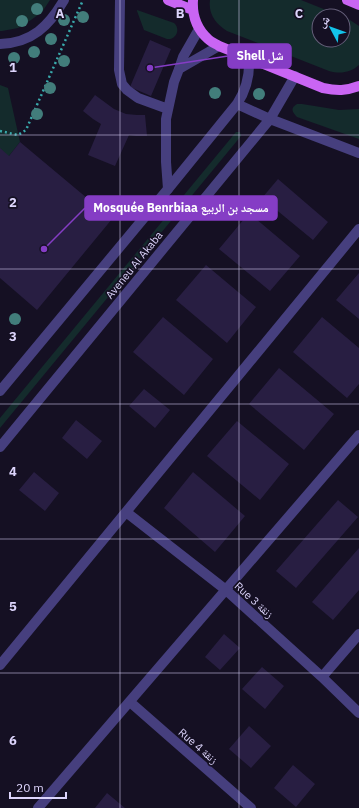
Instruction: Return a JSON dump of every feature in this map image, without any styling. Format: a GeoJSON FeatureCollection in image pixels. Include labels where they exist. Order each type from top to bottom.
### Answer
{"type":"FeatureCollection","features":[{"type":"Feature","properties":{"kind":"main road"},"geometry":{"type":"LineString","coordinates":[[168,0],[193,5],[194,16],[199,29],[208,39],[219,46],[324,88],[336,90],[350,89],[359,86]]}},
{"type":"Feature","properties":{"kind":"main road"},"geometry":{"type":"LineString","coordinates":[[347,0],[359,5]]}},
{"type":"Feature","properties":{"kind":"street"},"geometry":{"type":"LineString","coordinates":[[0,44],[10,44],[30,37],[47,25],[64,0]]}},
{"type":"Feature","properties":{"kind":"street"},"geometry":{"type":"LineString","coordinates":[[120,0],[120,70],[122,84],[127,90],[138,98],[168,109]]}},
{"type":"Feature","properties":{"kind":"street"},"geometry":{"type":"LineString","coordinates":[[168,189],[166,162],[166,119],[178,69],[199,29]]}},
{"type":"Feature","properties":{"kind":"street"},"geometry":{"type":"LineString","coordinates":[[178,69],[219,46]]}},
{"type":"Feature","properties":{"kind":"street","name":"Aveneu Al Akaba"},"geometry":{"type":"LineString","coordinates":[[0,391],[237,104],[243,95],[249,77],[249,58]]}},
{"type":"Feature","properties":{"kind":"street","name":"Aveneu Al Akaba"},"geometry":{"type":"LineString","coordinates":[[0,447],[270,119],[295,76]]}},
{"type":"Feature","properties":{"kind":"street"},"geometry":{"type":"LineString","coordinates":[[237,104],[270,119],[359,153]]}},
{"type":"Feature","properties":{"kind":"street"},"geometry":{"type":"LineString","coordinates":[[0,664],[359,229]]}},
{"type":"Feature","properties":{"kind":"street"},"geometry":{"type":"LineString","coordinates":[[38,808],[359,435]]}},
{"type":"Feature","properties":{"kind":"street","name":"Rue 3 زنقة"},"geometry":{"type":"LineString","coordinates":[[126,512],[226,590],[322,677],[359,713]]}},
{"type":"Feature","properties":{"kind":"street"},"geometry":{"type":"LineString","coordinates":[[322,677],[359,634]]}},
{"type":"Feature","properties":{"kind":"street","name":"Rue 4 زنقة"},"geometry":{"type":"LineString","coordinates":[[130,702],[251,808]]}},
{"type":"Feature","properties":{"kind":"path"},"geometry":{"type":"LineString","coordinates":[[0,131],[18,135],[26,130],[83,0]]}},
{"type":"Feature","properties":{"kind":"green space"},"geometry":{"type":"Polygon","coordinates":[[[0,0],[50,0],[42,12],[31,20],[18,28],[0,31],[0,0]]]}},
{"type":"Feature","properties":{"kind":"green space"},"geometry":{"type":"Polygon","coordinates":[[[210,0],[301,0],[321,8],[311,8],[311,48],[351,48],[351,21],[359,26],[359,65],[352,70],[345,72],[329,71],[227,31],[216,22],[210,10],[210,0]]]}},
{"type":"Feature","properties":{"kind":"green space"},"geometry":{"type":"Polygon","coordinates":[[[137,10],[174,23],[177,28],[175,36],[167,39],[144,30],[137,10]]]}},
{"type":"Feature","properties":{"kind":"green space"},"geometry":{"type":"Polygon","coordinates":[[[0,85],[8,88],[20,142],[0,167],[0,85]]]}},
{"type":"Feature","properties":{"kind":"green space"},"geometry":{"type":"Polygon","coordinates":[[[297,104],[339,110],[359,109],[359,139],[297,117],[292,110],[297,104]]]}},
{"type":"Feature","properties":{"kind":"green space"},"geometry":{"type":"Polygon","coordinates":[[[236,132],[240,132],[241,136],[0,428],[0,418],[236,132]]]}},
{"type":"Feature","properties":{"kind":"building"},"geometry":{"type":"Polygon","coordinates":[[[150,40],[171,49],[151,96],[130,87],[150,40]]]}},
{"type":"Feature","properties":{"kind":"building"},"geometry":{"type":"Polygon","coordinates":[[[95,95],[114,109],[126,114],[145,115],[147,136],[129,135],[115,166],[88,155],[101,124],[83,111],[95,95]]]}},
{"type":"Feature","properties":{"kind":"building"},"geometry":{"type":"Polygon","coordinates":[[[20,142],[112,219],[37,310],[0,278],[0,148],[9,156],[20,142]]]}},
{"type":"Feature","properties":{"kind":"building"},"geometry":{"type":"Polygon","coordinates":[[[278,179],[328,222],[313,240],[262,198],[278,179]]]}},
{"type":"Feature","properties":{"kind":"building"},"geometry":{"type":"Polygon","coordinates":[[[249,213],[300,256],[270,291],[219,249],[249,213]]]}},
{"type":"Feature","properties":{"kind":"building"},"geometry":{"type":"Polygon","coordinates":[[[206,265],[256,307],[227,343],[176,300],[206,265]]]}},
{"type":"Feature","properties":{"kind":"building"},"geometry":{"type":"Polygon","coordinates":[[[359,273],[359,319],[336,300],[359,273]]]}},
{"type":"Feature","properties":{"kind":"building"},"geometry":{"type":"Polygon","coordinates":[[[163,317],[213,359],[184,395],[133,352],[163,317]]]}},
{"type":"Feature","properties":{"kind":"building"},"geometry":{"type":"Polygon","coordinates":[[[322,317],[359,348],[359,384],[347,398],[293,352],[322,317]]]}},
{"type":"Feature","properties":{"kind":"building"},"geometry":{"type":"Polygon","coordinates":[[[279,368],[334,414],[304,450],[249,404],[279,368]]]}},
{"type":"Feature","properties":{"kind":"building"},"geometry":{"type":"Polygon","coordinates":[[[144,389],[170,410],[155,428],[129,406],[144,389]]]}},
{"type":"Feature","properties":{"kind":"building"},"geometry":{"type":"Polygon","coordinates":[[[76,420],[102,441],[87,459],[62,438],[76,420]]]}},
{"type":"Feature","properties":{"kind":"building"},"geometry":{"type":"Polygon","coordinates":[[[237,421],[289,464],[260,500],[207,456],[237,421]]]}},
{"type":"Feature","properties":{"kind":"building"},"geometry":{"type":"Polygon","coordinates":[[[34,472],[59,493],[45,511],[19,490],[34,472]]]}},
{"type":"Feature","properties":{"kind":"building"},"geometry":{"type":"Polygon","coordinates":[[[193,472],[245,516],[215,552],[164,508],[193,472]]]}},
{"type":"Feature","properties":{"kind":"building"},"geometry":{"type":"Polygon","coordinates":[[[338,500],[358,517],[296,588],[276,571],[338,500]]]}},
{"type":"Feature","properties":{"kind":"building"},"geometry":{"type":"Polygon","coordinates":[[[359,548],[359,590],[333,620],[312,602],[359,548]]]}},
{"type":"Feature","properties":{"kind":"building"},"geometry":{"type":"Polygon","coordinates":[[[224,634],[240,648],[220,670],[205,657],[224,634]]]}},
{"type":"Feature","properties":{"kind":"building"},"geometry":{"type":"Polygon","coordinates":[[[262,667],[284,686],[265,709],[242,689],[262,667]]]}},
{"type":"Feature","properties":{"kind":"building"},"geometry":{"type":"Polygon","coordinates":[[[249,726],[271,746],[251,768],[229,749],[249,726]]]}},
{"type":"Feature","properties":{"kind":"building"},"geometry":{"type":"Polygon","coordinates":[[[293,765],[315,784],[296,807],[274,788],[293,765]]]}},
{"type":"Feature","properties":{"kind":"building"},"geometry":{"type":"Polygon","coordinates":[[[107,793],[125,808],[95,808],[107,793]]]}},
{"type":"Feature","properties":{"kind":"place","name":"Shell شل"},"geometry":{"type":"Point","coordinates":[150,68]}},
{"type":"Feature","properties":{"kind":"place","name":"Mosquée Benrbiaa مسجد بن الربيع"},"geometry":{"type":"Point","coordinates":[44,249]}}]}
